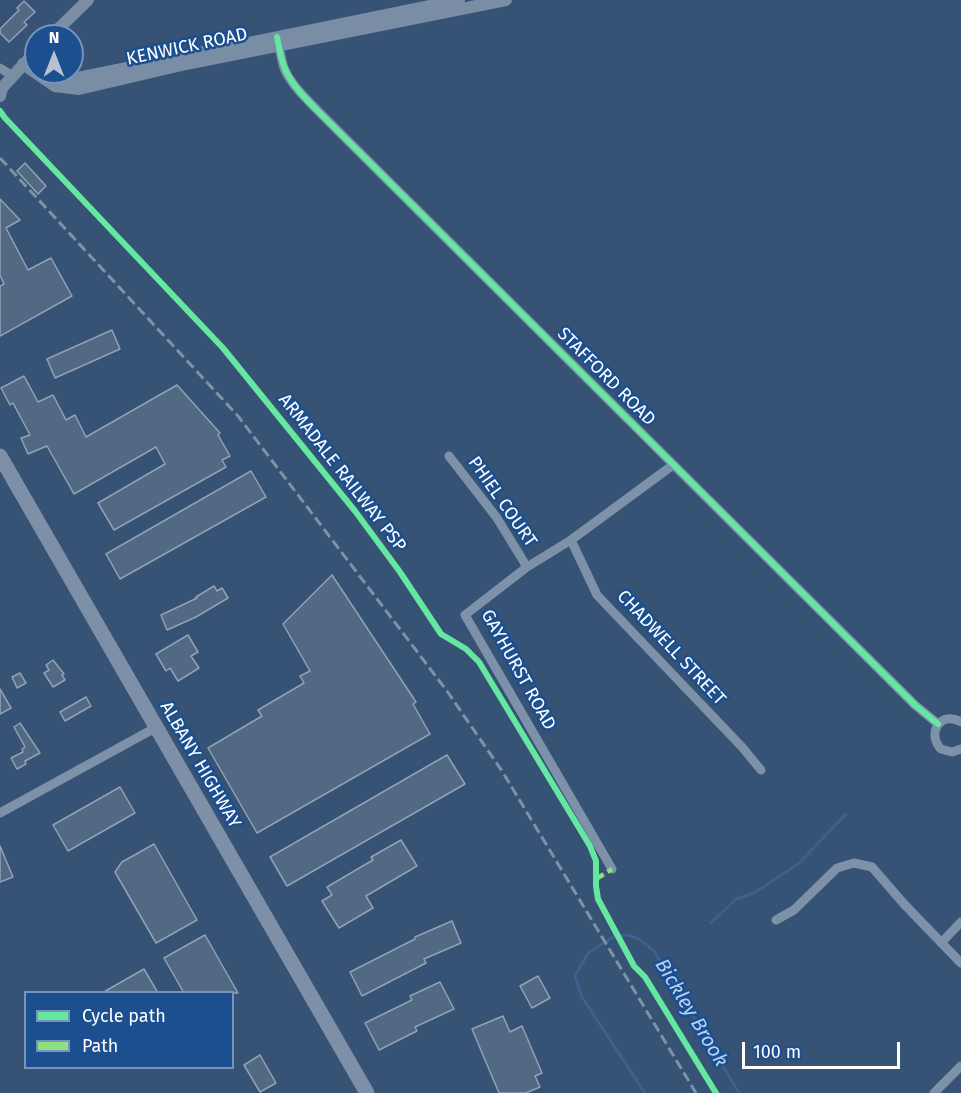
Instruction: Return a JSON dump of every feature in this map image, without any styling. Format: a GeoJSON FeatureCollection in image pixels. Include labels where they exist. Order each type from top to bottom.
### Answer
{"type":"FeatureCollection","features":[{"type":"Feature","properties":{"kind":"highway","name":"ALBANY HIGHWAY"},"geometry":{"type":"LineString","coordinates":[[0,456],[355,1093]]}},
{"type":"Feature","properties":{"kind":"highway","name":"ALBANY HIGHWAY"},"geometry":{"type":"LineString","coordinates":[[0,474],[367,1093]]}},
{"type":"Feature","properties":{"kind":"main road"},"geometry":{"type":"LineString","coordinates":[[63,24],[88,0]]}},
{"type":"Feature","properties":{"kind":"main road","name":"KENWICK ROAD"},"geometry":{"type":"LineString","coordinates":[[53,84],[79,89],[459,0]]}},
{"type":"Feature","properties":{"kind":"main road","name":"KENWICK ROAD"},"geometry":{"type":"LineString","coordinates":[[84,77],[506,0]]}},
{"type":"Feature","properties":{"kind":"main road"},"geometry":{"type":"LineString","coordinates":[[1,90],[24,65]]}},
{"type":"Feature","properties":{"kind":"street","name":"STAFFORD ROAD"},"geometry":{"type":"LineString","coordinates":[[278,41],[284,68],[304,97],[915,705],[938,724]]}},
{"type":"Feature","properties":{"kind":"street"},"geometry":{"type":"LineString","coordinates":[[0,68],[13,76]]}},
{"type":"Feature","properties":{"kind":"street","name":"PHIEL COURT"},"geometry":{"type":"LineString","coordinates":[[449,456],[497,518],[527,567]]}},
{"type":"Feature","properties":{"kind":"street","name":"GAYHURST ROAD"},"geometry":{"type":"LineString","coordinates":[[612,868],[465,615],[527,567],[571,540],[673,465]]}},
{"type":"Feature","properties":{"kind":"street","name":"CHADWELL STREET"},"geometry":{"type":"LineString","coordinates":[[571,540],[597,594],[761,770]]}},
{"type":"Feature","properties":{"kind":"street"},"geometry":{"type":"LineString","coordinates":[[961,722],[952,718],[945,719],[938,724],[934,732],[934,738],[941,749],[952,752],[961,749]]}},
{"type":"Feature","properties":{"kind":"street"},"geometry":{"type":"LineString","coordinates":[[0,813],[151,730]]}},
{"type":"Feature","properties":{"kind":"street"},"geometry":{"type":"LineString","coordinates":[[776,920],[794,910],[837,868],[854,863],[872,867],[961,963]]}},
{"type":"Feature","properties":{"kind":"street"},"geometry":{"type":"LineString","coordinates":[[941,943],[961,922]]}},
{"type":"Feature","properties":{"kind":"street"},"geometry":{"type":"LineString","coordinates":[[934,1093],[961,1066]]}},
{"type":"Feature","properties":{"kind":"building"},"geometry":{"type":"Polygon","coordinates":[[[24,1],[35,12],[24,22],[26,24],[24,28],[9,42],[0,33],[0,29],[19,10],[17,8],[24,1]]]}},
{"type":"Feature","properties":{"kind":"building"},"geometry":{"type":"Polygon","coordinates":[[[25,163],[46,186],[38,194],[17,171],[25,163]]]}},
{"type":"Feature","properties":{"kind":"building"},"geometry":{"type":"Polygon","coordinates":[[[0,199],[20,220],[6,228],[28,270],[51,258],[72,296],[0,336],[0,286],[4,284],[0,275],[0,199]]]}},
{"type":"Feature","properties":{"kind":"building"},"geometry":{"type":"Polygon","coordinates":[[[112,330],[120,349],[55,378],[47,359],[112,330]]]}},
{"type":"Feature","properties":{"kind":"building"},"geometry":{"type":"Polygon","coordinates":[[[24,376],[38,402],[53,395],[66,420],[75,415],[86,437],[177,385],[220,433],[218,435],[230,456],[222,460],[226,467],[114,530],[98,503],[165,464],[156,447],[74,494],[47,446],[28,454],[21,438],[30,435],[13,403],[10,405],[1,388],[24,376]]]}},
{"type":"Feature","properties":{"kind":"building"},"geometry":{"type":"Polygon","coordinates":[[[251,471],[266,497],[120,579],[106,554],[251,471]]]}},
{"type":"Feature","properties":{"kind":"building"},"geometry":{"type":"Polygon","coordinates":[[[332,575],[416,702],[413,704],[430,734],[257,833],[208,748],[262,716],[258,710],[304,683],[300,676],[310,671],[283,624],[332,575]]]}},
{"type":"Feature","properties":{"kind":"building"},"geometry":{"type":"Polygon","coordinates":[[[214,586],[217,591],[222,588],[228,598],[196,617],[167,630],[161,615],[197,598],[214,586]]]}},
{"type":"Feature","properties":{"kind":"building"},"geometry":{"type":"Polygon","coordinates":[[[188,635],[198,652],[191,656],[199,668],[178,681],[170,668],[166,671],[156,654],[188,635]]]}},
{"type":"Feature","properties":{"kind":"building"},"geometry":{"type":"Polygon","coordinates":[[[53,660],[64,674],[62,675],[65,680],[53,687],[44,673],[49,670],[46,665],[53,660]]]}},
{"type":"Feature","properties":{"kind":"building"},"geometry":{"type":"Polygon","coordinates":[[[20,673],[26,683],[17,688],[12,677],[20,673]]]}},
{"type":"Feature","properties":{"kind":"building"},"geometry":{"type":"Polygon","coordinates":[[[0,689],[11,708],[0,714],[0,689]]]}},
{"type":"Feature","properties":{"kind":"building"},"geometry":{"type":"Polygon","coordinates":[[[86,697],[91,706],[65,721],[60,712],[86,697]]]}},
{"type":"Feature","properties":{"kind":"building"},"geometry":{"type":"Polygon","coordinates":[[[20,723],[40,753],[25,761],[26,764],[17,769],[11,758],[23,752],[22,749],[25,747],[14,727],[20,723]]]}},
{"type":"Feature","properties":{"kind":"building"},"geometry":{"type":"Polygon","coordinates":[[[447,755],[465,784],[287,886],[270,857],[447,755]]]}},
{"type":"Feature","properties":{"kind":"building"},"geometry":{"type":"Polygon","coordinates":[[[120,787],[135,813],[68,851],[53,825],[120,787]]]}},
{"type":"Feature","properties":{"kind":"building"},"geometry":{"type":"Polygon","coordinates":[[[401,840],[417,866],[366,896],[373,908],[339,928],[322,901],[332,895],[327,887],[373,860],[371,857],[401,840]]]}},
{"type":"Feature","properties":{"kind":"building"},"geometry":{"type":"Polygon","coordinates":[[[154,844],[197,920],[156,943],[115,872],[122,862],[154,844]]]}},
{"type":"Feature","properties":{"kind":"building"},"geometry":{"type":"Polygon","coordinates":[[[0,846],[13,877],[0,882],[0,846]]]}},
{"type":"Feature","properties":{"kind":"building"},"geometry":{"type":"Polygon","coordinates":[[[452,921],[461,943],[424,959],[426,963],[362,996],[350,972],[415,937],[452,921]]]}},
{"type":"Feature","properties":{"kind":"building"},"geometry":{"type":"Polygon","coordinates":[[[205,935],[238,993],[234,991],[183,991],[164,958],[205,935]]]}},
{"type":"Feature","properties":{"kind":"building"},"geometry":{"type":"Polygon","coordinates":[[[144,969],[157,991],[106,991],[144,969]]]}},
{"type":"Feature","properties":{"kind":"building"},"geometry":{"type":"Polygon","coordinates":[[[538,976],[550,998],[532,1008],[520,986],[538,976]]]}},
{"type":"Feature","properties":{"kind":"building"},"geometry":{"type":"Polygon","coordinates":[[[440,982],[454,1009],[415,1027],[417,1031],[379,1050],[365,1023],[412,1000],[410,996],[440,982]]]}},
{"type":"Feature","properties":{"kind":"building"},"geometry":{"type":"Polygon","coordinates":[[[503,1016],[510,1032],[522,1026],[542,1073],[535,1076],[540,1087],[526,1093],[499,1093],[472,1029],[503,1016]]]}},
{"type":"Feature","properties":{"kind":"building"},"geometry":{"type":"Polygon","coordinates":[[[260,1055],[276,1083],[260,1092],[244,1065],[260,1055]]]}},
{"type":"Feature","properties":{"kind":"waterway"},"geometry":{"type":"LineString","coordinates":[[711,923],[736,899],[754,893],[799,863],[846,814]]}},
{"type":"Feature","properties":{"kind":"waterway","name":"Bickley Brook"},"geometry":{"type":"LineString","coordinates":[[645,1093],[582,997],[575,976],[589,952],[615,936],[628,935],[639,939],[654,951],[739,1093]]}},
{"type":"Feature","properties":{"kind":"railway"},"geometry":{"type":"LineString","coordinates":[[0,158],[238,416],[447,691],[502,771],[696,1093]]}},
{"type":"Feature","properties":{"kind":"marked path"},"geometry":{"type":"LineString","coordinates":[[596,879],[612,869]]}},
{"type":"Feature","properties":{"kind":"cycle path"},"geometry":{"type":"LineString","coordinates":[[277,37],[285,69],[295,86],[308,101],[915,705],[938,724]]}},
{"type":"Feature","properties":{"kind":"cycle path","name":"ARMADALE RAILWAY PSP"},"geometry":{"type":"LineString","coordinates":[[0,111],[223,348],[355,511],[400,572],[441,634],[466,649],[479,662],[590,846],[596,861],[598,899],[634,966],[645,977],[716,1093]]}}]}
